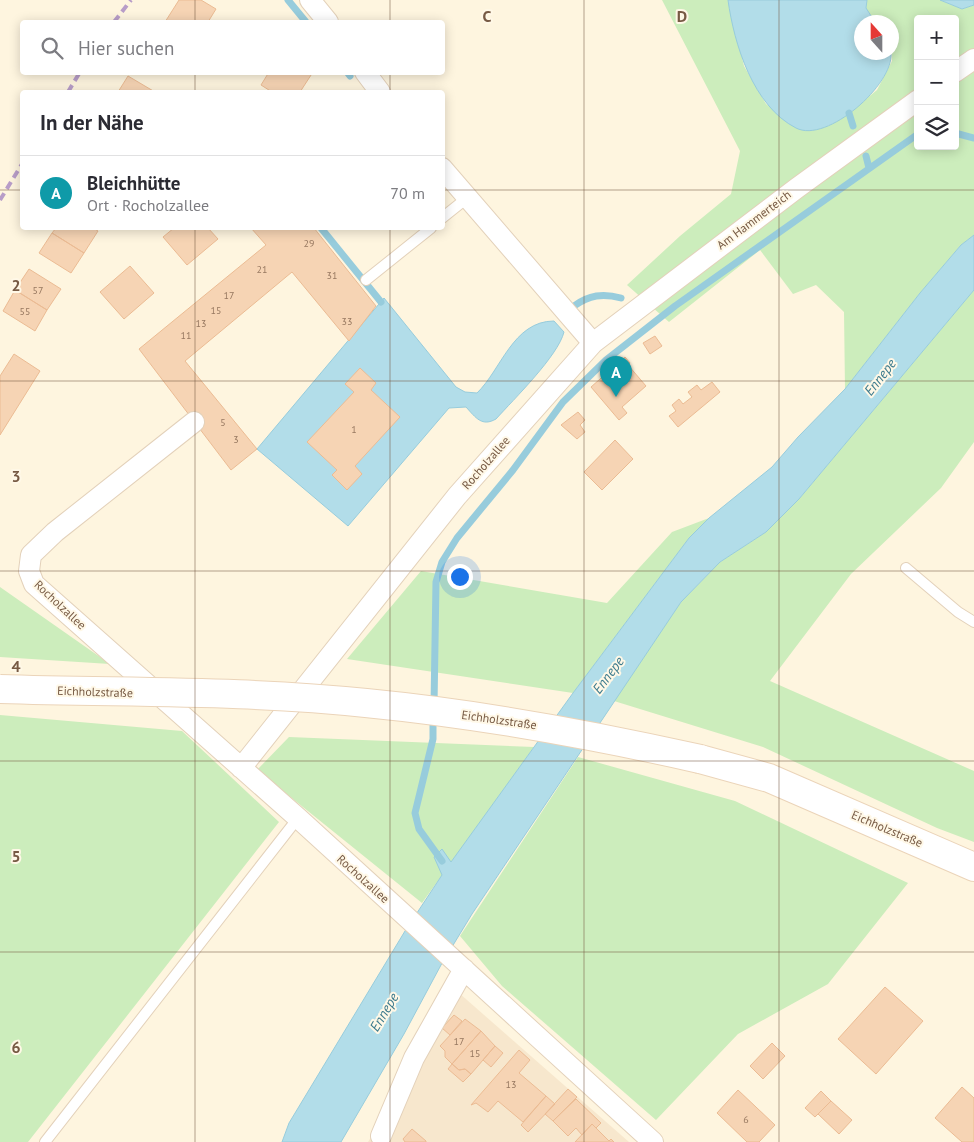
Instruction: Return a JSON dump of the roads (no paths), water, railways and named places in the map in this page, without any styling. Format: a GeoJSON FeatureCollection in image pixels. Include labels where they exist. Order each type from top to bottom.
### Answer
{"type":"FeatureCollection","features":[{"type":"Feature","properties":{"kind":"main road","name":"Eichholzstraße"},"geometry":{"type":"LineString","coordinates":[[0,689],[253,695],[364,702],[543,726],[700,759],[769,778],[974,867]]}},
{"type":"Feature","properties":{"kind":"street"},"geometry":{"type":"LineString","coordinates":[[310,0],[326,20]]}},
{"type":"Feature","properties":{"kind":"street"},"geometry":{"type":"LineString","coordinates":[[959,69],[974,59]]}},
{"type":"Feature","properties":{"kind":"street"},"geometry":{"type":"LineString","coordinates":[[367,75],[378,90]]}},
{"type":"Feature","properties":{"kind":"street","name":"Am Hammerteich"},"geometry":{"type":"LineString","coordinates":[[593,342],[797,188],[914,103]]}},
{"type":"Feature","properties":{"kind":"street"},"geometry":{"type":"LineString","coordinates":[[445,172],[593,342]]}},
{"type":"Feature","properties":{"kind":"street","name":"Rocholzallee"},"geometry":{"type":"LineString","coordinates":[[242,768],[457,496],[593,342]]}},
{"type":"Feature","properties":{"kind":"street","name":"Rocholzallee"},"geometry":{"type":"LineString","coordinates":[[194,422],[55,532],[31,554],[28,570],[34,584],[298,818],[652,1142]]}},
{"type":"Feature","properties":{"kind":"street"},"geometry":{"type":"LineString","coordinates":[[381,1136],[414,1058],[464,969]]}},
{"type":"Feature","properties":{"kind":"lane"},"geometry":{"type":"LineString","coordinates":[[445,216],[467,198]]}},
{"type":"Feature","properties":{"kind":"lane"},"geometry":{"type":"LineString","coordinates":[[366,280],[428,230]]}},
{"type":"Feature","properties":{"kind":"lane"},"geometry":{"type":"LineString","coordinates":[[906,568],[958,612],[974,622]]}},
{"type":"Feature","properties":{"kind":"lane"},"geometry":{"type":"LineString","coordinates":[[45,1142],[298,818]]}},
{"type":"Feature","properties":{"kind":"water"},"geometry":{"type":"Polygon","coordinates":[[[728,0],[867,0],[866,8],[870,15],[854,15],[854,60],[890,60],[889,66],[882,80],[870,95],[840,119],[824,127],[809,131],[796,128],[781,118],[768,105],[757,89],[741,54],[728,0]]]}},
{"type":"Feature","properties":{"kind":"water"},"geometry":{"type":"Polygon","coordinates":[[[940,0],[974,0],[974,5],[962,9],[940,0]]]}},
{"type":"Feature","properties":{"kind":"water","name":"Ennepe"},"geometry":{"type":"Polygon","coordinates":[[[974,235],[974,290],[799,499],[766,532],[720,562],[681,602],[472,914],[341,1142],[282,1142],[289,1123],[405,931],[442,875],[434,857],[442,849],[451,862],[573,693],[689,538],[709,518],[772,467],[798,437],[845,389],[920,293],[961,245],[974,235]]]}},
{"type":"Feature","properties":{"kind":"water"},"geometry":{"type":"Polygon","coordinates":[[[384,298],[456,387],[465,392],[477,393],[486,383],[509,348],[528,329],[540,323],[554,321],[564,332],[560,342],[545,365],[496,419],[483,422],[476,418],[466,407],[449,408],[348,526],[257,449],[384,298]]]}},
{"type":"Feature","properties":{"kind":"waterway"},"geometry":{"type":"LineString","coordinates":[[288,0],[304,20]]}},
{"type":"Feature","properties":{"kind":"waterway"},"geometry":{"type":"LineString","coordinates":[[849,113],[853,126]]}},
{"type":"Feature","properties":{"kind":"waterway"},"geometry":{"type":"LineString","coordinates":[[959,134],[974,138]]}},
{"type":"Feature","properties":{"kind":"waterway"},"geometry":{"type":"LineString","coordinates":[[434,705],[436,582],[442,562],[457,538],[513,470],[563,402],[606,360],[675,306],[914,137]]}},
{"type":"Feature","properties":{"kind":"waterway"},"geometry":{"type":"LineString","coordinates":[[866,156],[869,168]]}},
{"type":"Feature","properties":{"kind":"waterway"},"geometry":{"type":"LineString","coordinates":[[323,230],[381,302]]}},
{"type":"Feature","properties":{"kind":"waterway"},"geometry":{"type":"LineString","coordinates":[[574,306],[585,299],[596,296],[621,298]]}},
{"type":"Feature","properties":{"kind":"waterway"},"geometry":{"type":"LineString","coordinates":[[433,716],[433,739],[415,813],[419,829],[442,861]]}},
{"type":"Feature","properties":{"kind":"railway"},"geometry":{"type":"LineString","coordinates":[[116,20],[131,0]]}},
{"type":"Feature","properties":{"kind":"railway"},"geometry":{"type":"LineString","coordinates":[[69,90],[78,75]]}},
{"type":"Feature","properties":{"kind":"railway"},"geometry":{"type":"LineString","coordinates":[[0,200],[20,167]]}},
{"type":"Feature","properties":{"kind":"place","name":"Bleichhütte"},"geometry":{"type":"Point","coordinates":[616,397]}}]}
